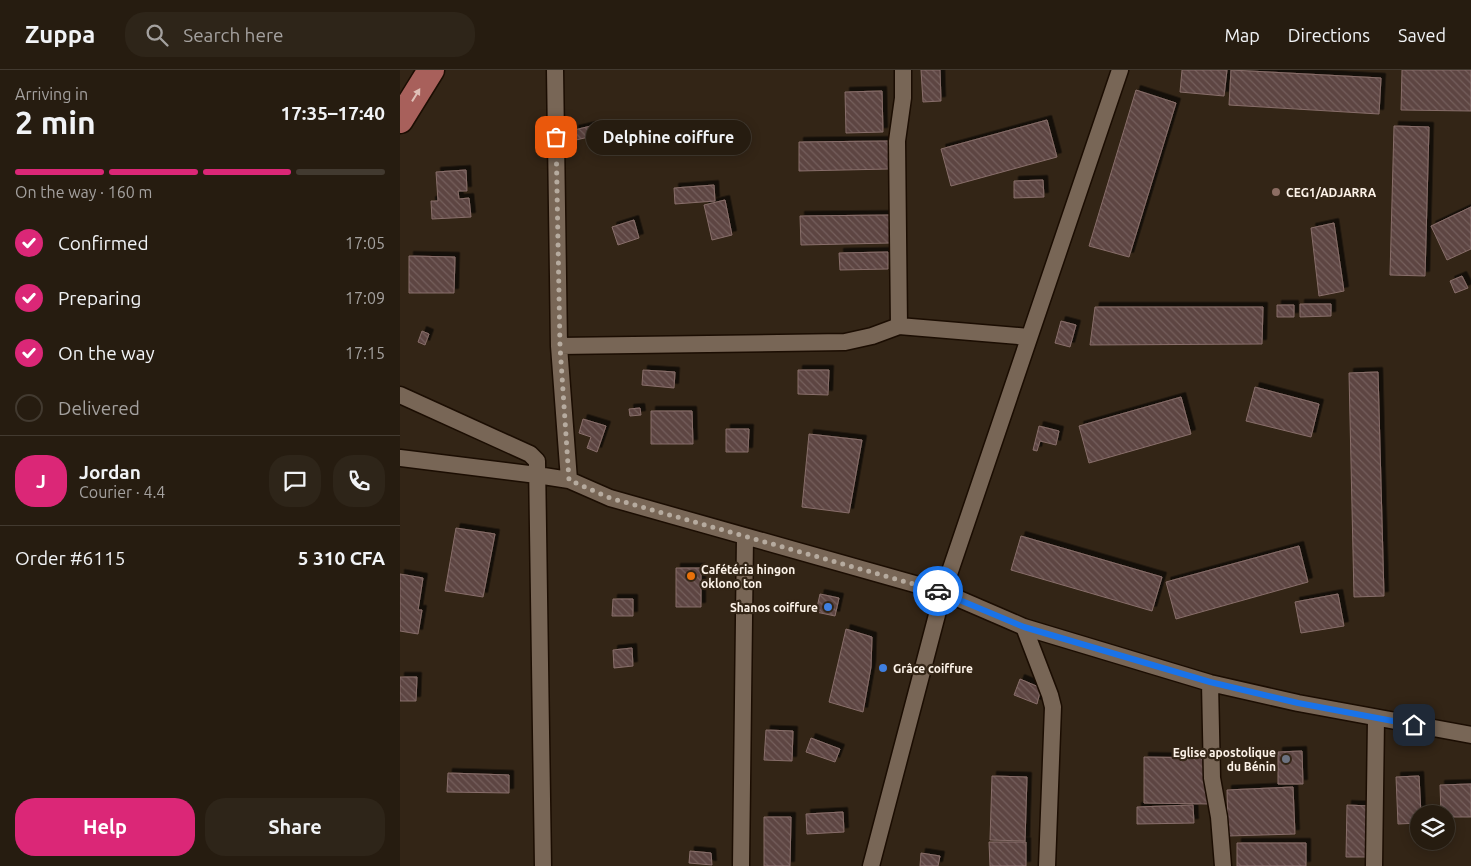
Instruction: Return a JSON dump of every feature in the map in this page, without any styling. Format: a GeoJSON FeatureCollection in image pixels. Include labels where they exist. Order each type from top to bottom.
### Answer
{"type":"FeatureCollection","features":[{"type":"Feature","properties":{"kind":"main road"},"geometry":{"type":"LineString","coordinates":[[400,120],[431,70]]}},
{"type":"Feature","properties":{"kind":"street"},"geometry":{"type":"LineString","coordinates":[[555,70],[560,346],[569,480]]}},
{"type":"Feature","properties":{"kind":"street"},"geometry":{"type":"LineString","coordinates":[[899,326],[896,141],[902,98],[903,70]]}},
{"type":"Feature","properties":{"kind":"street"},"geometry":{"type":"LineString","coordinates":[[870,866],[943,592],[1120,70]]}},
{"type":"Feature","properties":{"kind":"street"},"geometry":{"type":"LineString","coordinates":[[560,346],[845,342],[872,336],[899,326],[1029,337]]}},
{"type":"Feature","properties":{"kind":"street"},"geometry":{"type":"LineString","coordinates":[[400,395],[530,454],[537,461],[543,866]]}},
{"type":"Feature","properties":{"kind":"street"},"geometry":{"type":"LineString","coordinates":[[400,458],[569,480],[610,498],[943,592],[1024,627],[1210,682],[1298,703],[1471,736]]}},
{"type":"Feature","properties":{"kind":"street"},"geometry":{"type":"LineString","coordinates":[[741,866],[745,537]]}},
{"type":"Feature","properties":{"kind":"street"},"geometry":{"type":"LineString","coordinates":[[1024,627],[1050,695],[1052,707],[1047,866]]}},
{"type":"Feature","properties":{"kind":"street"},"geometry":{"type":"LineString","coordinates":[[1210,682],[1212,778],[1223,866]]}},
{"type":"Feature","properties":{"kind":"street"},"geometry":{"type":"LineString","coordinates":[[1374,866],[1376,719]]}},
{"type":"Feature","properties":{"kind":"building"},"geometry":{"type":"Polygon","coordinates":[[[921,70],[940,70],[941,101],[923,102],[921,70]]]}},
{"type":"Feature","properties":{"kind":"building"},"geometry":{"type":"Polygon","coordinates":[[[1182,70],[1227,70],[1224,96],[1180,92],[1182,70]]]}},
{"type":"Feature","properties":{"kind":"building"},"geometry":{"type":"Polygon","coordinates":[[[1231,70],[1381,78],[1379,114],[1229,105],[1231,70]]]}},
{"type":"Feature","properties":{"kind":"building"},"geometry":{"type":"Polygon","coordinates":[[[1402,70],[1471,70],[1471,111],[1401,110],[1402,70]]]}},
{"type":"Feature","properties":{"kind":"building"},"geometry":{"type":"Polygon","coordinates":[[[1136,90],[1176,103],[1129,257],[1089,246],[1136,90]]]}},
{"type":"Feature","properties":{"kind":"building"},"geometry":{"type":"Polygon","coordinates":[[[882,91],[883,132],[846,133],[845,92],[882,91]]]}},
{"type":"Feature","properties":{"kind":"building"},"geometry":{"type":"Polygon","coordinates":[[[1047,120],[1057,157],[951,186],[941,149],[1047,120]]]}},
{"type":"Feature","properties":{"kind":"building"},"geometry":{"type":"Polygon","coordinates":[[[591,126],[593,136],[576,140],[574,130],[591,126]]]}},
{"type":"Feature","properties":{"kind":"building"},"geometry":{"type":"Polygon","coordinates":[[[1394,126],[1429,127],[1425,276],[1390,275],[1394,126]]]}},
{"type":"Feature","properties":{"kind":"building"},"geometry":{"type":"Polygon","coordinates":[[[888,141],[889,169],[799,171],[799,142],[888,141]]]}},
{"type":"Feature","properties":{"kind":"building"},"geometry":{"type":"Polygon","coordinates":[[[466,170],[467,191],[458,191],[459,199],[469,198],[471,217],[432,219],[431,201],[438,201],[436,172],[466,170]]]}},
{"type":"Feature","properties":{"kind":"building"},"geometry":{"type":"Polygon","coordinates":[[[1043,180],[1044,197],[1014,198],[1014,181],[1043,180]]]}},
{"type":"Feature","properties":{"kind":"building"},"geometry":{"type":"Polygon","coordinates":[[[714,185],[715,201],[675,204],[674,188],[714,185]]]}},
{"type":"Feature","properties":{"kind":"building"},"geometry":{"type":"Polygon","coordinates":[[[725,200],[732,235],[712,240],[704,205],[725,200]]]}},
{"type":"Feature","properties":{"kind":"building"},"geometry":{"type":"Polygon","coordinates":[[[1471,207],[1471,249],[1447,260],[1431,226],[1471,207]]]}},
{"type":"Feature","properties":{"kind":"building"},"geometry":{"type":"Polygon","coordinates":[[[891,215],[891,243],[801,245],[800,216],[891,215]]]}},
{"type":"Feature","properties":{"kind":"building"},"geometry":{"type":"Polygon","coordinates":[[[634,220],[639,238],[618,245],[612,227],[634,220]]]}},
{"type":"Feature","properties":{"kind":"building"},"geometry":{"type":"Polygon","coordinates":[[[1334,223],[1344,291],[1319,296],[1311,228],[1334,223]]]}},
{"type":"Feature","properties":{"kind":"building"},"geometry":{"type":"Polygon","coordinates":[[[888,252],[888,269],[840,270],[839,253],[888,252]]]}},
{"type":"Feature","properties":{"kind":"building"},"geometry":{"type":"Polygon","coordinates":[[[409,256],[455,257],[454,293],[409,293],[409,256]]]}},
{"type":"Feature","properties":{"kind":"building"},"geometry":{"type":"Polygon","coordinates":[[[1462,276],[1468,288],[1455,293],[1450,281],[1462,276]]]}},
{"type":"Feature","properties":{"kind":"building"},"geometry":{"type":"Polygon","coordinates":[[[1300,304],[1331,304],[1331,316],[1300,317],[1300,304]]]}},
{"type":"Feature","properties":{"kind":"building"},"geometry":{"type":"Polygon","coordinates":[[[1277,305],[1294,305],[1294,317],[1277,317],[1277,305]]]}},
{"type":"Feature","properties":{"kind":"building"},"geometry":{"type":"Polygon","coordinates":[[[1095,307],[1263,307],[1262,344],[1090,345],[1095,307]]]}},
{"type":"Feature","properties":{"kind":"building"},"geometry":{"type":"Polygon","coordinates":[[[1061,321],[1076,325],[1070,347],[1055,343],[1061,321]]]}},
{"type":"Feature","properties":{"kind":"building"},"geometry":{"type":"Polygon","coordinates":[[[422,331],[429,334],[425,345],[418,342],[422,331]]]}},
{"type":"Feature","properties":{"kind":"building"},"geometry":{"type":"Polygon","coordinates":[[[643,370],[675,372],[674,388],[642,385],[643,370]]]}},
{"type":"Feature","properties":{"kind":"building"},"geometry":{"type":"Polygon","coordinates":[[[798,370],[829,370],[828,395],[798,394],[798,370]]]}},
{"type":"Feature","properties":{"kind":"building"},"geometry":{"type":"Polygon","coordinates":[[[1378,372],[1384,596],[1354,597],[1349,373],[1378,372]]]}},
{"type":"Feature","properties":{"kind":"building"},"geometry":{"type":"Polygon","coordinates":[[[1255,387],[1319,404],[1311,437],[1246,421],[1255,387]]]}},
{"type":"Feature","properties":{"kind":"building"},"geometry":{"type":"Polygon","coordinates":[[[1181,397],[1191,434],[1089,463],[1079,426],[1181,397]]]}},
{"type":"Feature","properties":{"kind":"building"},"geometry":{"type":"Polygon","coordinates":[[[640,408],[641,415],[630,416],[629,409],[640,408]]]}},
{"type":"Feature","properties":{"kind":"building"},"geometry":{"type":"Polygon","coordinates":[[[651,411],[692,411],[693,444],[651,444],[651,411]]]}},
{"type":"Feature","properties":{"kind":"building"},"geometry":{"type":"Polygon","coordinates":[[[583,419],[606,426],[597,452],[587,448],[591,437],[579,433],[583,419]]]}},
{"type":"Feature","properties":{"kind":"building"},"geometry":{"type":"Polygon","coordinates":[[[1039,426],[1059,431],[1056,445],[1040,441],[1037,451],[1033,450],[1039,426]]]}},
{"type":"Feature","properties":{"kind":"building"},"geometry":{"type":"Polygon","coordinates":[[[726,429],[749,429],[748,452],[726,452],[726,429]]]}},
{"type":"Feature","properties":{"kind":"building"},"geometry":{"type":"Polygon","coordinates":[[[809,434],[862,440],[849,513],[802,507],[809,434]]]}},
{"type":"Feature","properties":{"kind":"building"},"geometry":{"type":"Polygon","coordinates":[[[456,528],[495,534],[483,597],[445,591],[456,528]]]}},
{"type":"Feature","properties":{"kind":"building"},"geometry":{"type":"Polygon","coordinates":[[[1021,536],[1162,577],[1152,611],[1011,570],[1021,536]]]}},
{"type":"Feature","properties":{"kind":"building"},"geometry":{"type":"Polygon","coordinates":[[[1299,546],[1308,582],[1176,619],[1166,582],[1299,546]]]}},
{"type":"Feature","properties":{"kind":"building"},"geometry":{"type":"Polygon","coordinates":[[[676,568],[701,568],[701,607],[676,607],[676,568]]]}},
{"type":"Feature","properties":{"kind":"building"},"geometry":{"type":"Polygon","coordinates":[[[400,574],[423,578],[418,610],[422,610],[418,634],[400,631],[400,574]]]}},
{"type":"Feature","properties":{"kind":"building"},"geometry":{"type":"Polygon","coordinates":[[[820,594],[839,598],[835,616],[816,612],[820,594]]]}},
{"type":"Feature","properties":{"kind":"building"},"geometry":{"type":"Polygon","coordinates":[[[1338,594],[1344,626],[1301,633],[1295,602],[1338,594]]]}},
{"type":"Feature","properties":{"kind":"building"},"geometry":{"type":"Polygon","coordinates":[[[613,599],[633,599],[633,616],[612,616],[613,599]]]}},
{"type":"Feature","properties":{"kind":"building"},"geometry":{"type":"Polygon","coordinates":[[[846,629],[872,637],[871,667],[863,712],[829,702],[846,629]]]}},
{"type":"Feature","properties":{"kind":"building"},"geometry":{"type":"Polygon","coordinates":[[[632,648],[633,666],[614,668],[613,650],[632,648]]]}},
{"type":"Feature","properties":{"kind":"building"},"geometry":{"type":"Polygon","coordinates":[[[400,677],[417,677],[416,701],[400,701],[400,677]]]}},
{"type":"Feature","properties":{"kind":"building"},"geometry":{"type":"Polygon","coordinates":[[[1020,679],[1041,688],[1037,704],[1014,695],[1020,679]]]}},
{"type":"Feature","properties":{"kind":"building"},"geometry":{"type":"Polygon","coordinates":[[[766,730],[793,731],[792,761],[764,760],[766,730]]]}},
{"type":"Feature","properties":{"kind":"building"},"geometry":{"type":"Polygon","coordinates":[[[811,738],[840,749],[835,762],[806,752],[811,738]]]}},
{"type":"Feature","properties":{"kind":"building"},"geometry":{"type":"Polygon","coordinates":[[[1302,751],[1303,784],[1278,784],[1278,752],[1302,751]]]}},
{"type":"Feature","properties":{"kind":"building"},"geometry":{"type":"Polygon","coordinates":[[[1144,757],[1210,758],[1210,804],[1144,803],[1144,757]]]}},
{"type":"Feature","properties":{"kind":"building"},"geometry":{"type":"Polygon","coordinates":[[[448,773],[509,775],[509,793],[447,792],[448,773]]]}},
{"type":"Feature","properties":{"kind":"building"},"geometry":{"type":"Polygon","coordinates":[[[992,776],[1027,777],[1025,841],[990,840],[992,776]]]}},
{"type":"Feature","properties":{"kind":"building"},"geometry":{"type":"Polygon","coordinates":[[[1419,776],[1421,805],[1410,805],[1410,823],[1398,824],[1396,777],[1419,776]]]}},
{"type":"Feature","properties":{"kind":"building"},"geometry":{"type":"Polygon","coordinates":[[[1471,784],[1471,817],[1455,817],[1455,805],[1441,805],[1440,785],[1471,784]]]}},
{"type":"Feature","properties":{"kind":"building"},"geometry":{"type":"Polygon","coordinates":[[[1293,787],[1295,834],[1228,836],[1227,790],[1293,787]]]}},
{"type":"Feature","properties":{"kind":"building"},"geometry":{"type":"Polygon","coordinates":[[[1193,805],[1194,823],[1137,824],[1137,807],[1193,805]]]}},
{"type":"Feature","properties":{"kind":"building"},"geometry":{"type":"Polygon","coordinates":[[[1347,805],[1370,806],[1368,857],[1346,857],[1347,805]]]}},
{"type":"Feature","properties":{"kind":"building"},"geometry":{"type":"Polygon","coordinates":[[[843,812],[844,832],[807,834],[806,814],[843,812]]]}},
{"type":"Feature","properties":{"kind":"building"},"geometry":{"type":"Polygon","coordinates":[[[764,817],[791,817],[790,866],[764,866],[764,817]]]}},
{"type":"Feature","properties":{"kind":"building"},"geometry":{"type":"Polygon","coordinates":[[[989,842],[1026,842],[1026,866],[990,866],[989,842]]]}},
{"type":"Feature","properties":{"kind":"building"},"geometry":{"type":"Polygon","coordinates":[[[1237,843],[1306,843],[1306,866],[1237,866],[1237,843]]]}},
{"type":"Feature","properties":{"kind":"building"},"geometry":{"type":"Polygon","coordinates":[[[690,851],[711,853],[712,865],[689,863],[690,851]]]}},
{"type":"Feature","properties":{"kind":"building"},"geometry":{"type":"Polygon","coordinates":[[[921,853],[940,856],[938,866],[920,866],[921,853]]]}},
{"type":"Feature","properties":{"kind":"way so far"},"geometry":{"type":"LineString","coordinates":[[556,137],[560,346],[569,480],[610,498],[938,591]]}},
{"type":"Feature","properties":{"kind":"place","name":"Delphine coiffure"},"geometry":{"type":"Point","coordinates":[556,137]}},
{"type":"Feature","properties":{"kind":"place","name":"CEG1/ADJARRA"},"geometry":{"type":"Point","coordinates":[1276,192]}},
{"type":"Feature","properties":{"kind":"place","name":"Cafétéria hingon oklono ton"},"geometry":{"type":"Point","coordinates":[691,576]}},
{"type":"Feature","properties":{"kind":"place","name":"Shanos coiffure"},"geometry":{"type":"Point","coordinates":[828,607]}},
{"type":"Feature","properties":{"kind":"place","name":"Grâce coiffure"},"geometry":{"type":"Point","coordinates":[883,668]}},
{"type":"Feature","properties":{"kind":"place","name":"Eglise apostolique du Bénin"},"geometry":{"type":"Point","coordinates":[1286,759]}},
{"type":"Feature","properties":{"kind":"route"},"geometry":{"type":"LineString","coordinates":[[938,591],[1024,627],[1210,682],[1298,703],[1414,725]]}}]}
